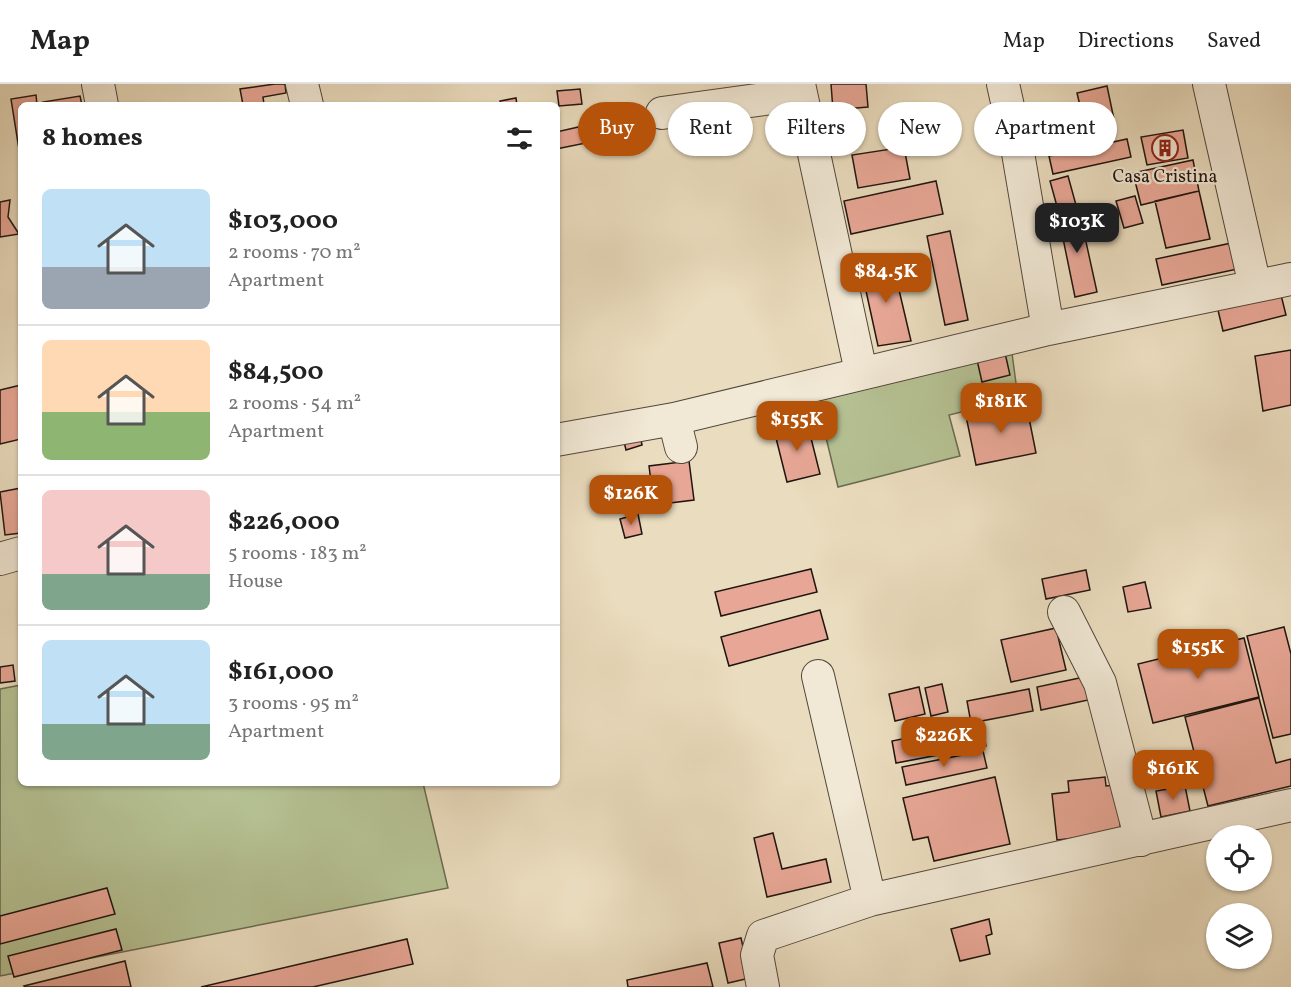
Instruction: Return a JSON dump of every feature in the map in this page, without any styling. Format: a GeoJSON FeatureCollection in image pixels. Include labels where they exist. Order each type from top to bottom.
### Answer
{"type":"FeatureCollection","features":[{"type":"Feature","properties":{"kind":"street"},"geometry":{"type":"LineString","coordinates":[[98,84],[101,102]]}},
{"type":"Feature","properties":{"kind":"street"},"geometry":{"type":"LineString","coordinates":[[302,84],[306,102]]}},
{"type":"Feature","properties":{"kind":"street"},"geometry":{"type":"LineString","coordinates":[[1003,84],[1017,147],[1048,329]]}},
{"type":"Feature","properties":{"kind":"street"},"geometry":{"type":"LineString","coordinates":[[1209,84],[1255,286]]}},
{"type":"Feature","properties":{"kind":"street"},"geometry":{"type":"LineString","coordinates":[[662,113],[800,89],[861,372]]}},
{"type":"Feature","properties":{"kind":"street"},"geometry":{"type":"LineString","coordinates":[[560,440],[677,433],[861,372],[1048,329],[1291,279]]}},
{"type":"Feature","properties":{"kind":"street"},"geometry":{"type":"LineString","coordinates":[[0,559],[18,554]]}},
{"type":"Feature","properties":{"kind":"street"},"geometry":{"type":"LineString","coordinates":[[1064,612],[1100,682],[1141,840]]}},
{"type":"Feature","properties":{"kind":"street"},"geometry":{"type":"LineString","coordinates":[[818,676],[870,900]]}},
{"type":"Feature","properties":{"kind":"street"},"geometry":{"type":"LineString","coordinates":[[763,987],[757,955],[763,936],[870,900],[1291,805]]}},
{"type":"Feature","properties":{"kind":"green space"},"geometry":{"type":"Polygon","coordinates":[[[1011,346],[1018,398],[949,415],[960,456],[838,487],[814,388],[1011,346]]]}},
{"type":"Feature","properties":{"kind":"green space"},"geometry":{"type":"Polygon","coordinates":[[[18,686],[18,786],[424,786],[448,888],[0,976],[0,689],[18,686]]]}},
{"type":"Feature","properties":{"kind":"building"},"geometry":{"type":"Polygon","coordinates":[[[285,84],[286,93],[263,97],[264,102],[242,102],[240,89],[285,84]]]}},
{"type":"Feature","properties":{"kind":"building"},"geometry":{"type":"Polygon","coordinates":[[[831,84],[866,84],[868,107],[866,107],[866,102],[832,102],[831,84]]]}},
{"type":"Feature","properties":{"kind":"building"},"geometry":{"type":"Polygon","coordinates":[[[1107,86],[1110,102],[1079,102],[1077,93],[1107,86]]]}},
{"type":"Feature","properties":{"kind":"building"},"geometry":{"type":"Polygon","coordinates":[[[580,89],[582,102],[578,102],[578,104],[560,106],[557,91],[580,89]]]}},
{"type":"Feature","properties":{"kind":"building"},"geometry":{"type":"Polygon","coordinates":[[[36,95],[37,102],[18,102],[18,143],[11,99],[36,95]]]}},
{"type":"Feature","properties":{"kind":"building"},"geometry":{"type":"Polygon","coordinates":[[[80,96],[81,102],[43,102],[80,96]]]}},
{"type":"Feature","properties":{"kind":"building"},"geometry":{"type":"Polygon","coordinates":[[[516,98],[517,102],[500,102],[516,98]]]}},
{"type":"Feature","properties":{"kind":"building"},"geometry":{"type":"Polygon","coordinates":[[[578,127],[578,145],[560,148],[560,131],[578,127]]]}},
{"type":"Feature","properties":{"kind":"building","name":"Casa Cristina"},"geometry":{"type":"Polygon","coordinates":[[[1183,130],[1188,158],[1147,165],[1141,137],[1183,130]]]}},
{"type":"Feature","properties":{"kind":"building"},"geometry":{"type":"Polygon","coordinates":[[[1127,139],[1131,157],[1053,174],[1049,156],[1117,156],[1117,141],[1127,139]]]}},
{"type":"Feature","properties":{"kind":"building"},"geometry":{"type":"Polygon","coordinates":[[[878,151],[878,156],[906,156],[910,179],[858,188],[852,156],[866,156],[866,153],[878,151]]]}},
{"type":"Feature","properties":{"kind":"building"},"geometry":{"type":"Polygon","coordinates":[[[1193,160],[1199,191],[1141,205],[1133,173],[1193,160]]]}},
{"type":"Feature","properties":{"kind":"building"},"geometry":{"type":"Polygon","coordinates":[[[1068,176],[1076,205],[1058,210],[1050,181],[1068,176]]]}},
{"type":"Feature","properties":{"kind":"building"},"geometry":{"type":"Polygon","coordinates":[[[936,181],[943,214],[851,234],[844,201],[936,181]]]}},
{"type":"Feature","properties":{"kind":"building"},"geometry":{"type":"Polygon","coordinates":[[[1199,191],[1210,239],[1166,248],[1155,201],[1199,191]]]}},
{"type":"Feature","properties":{"kind":"building"},"geometry":{"type":"Polygon","coordinates":[[[1135,196],[1143,223],[1124,228],[1116,201],[1135,196]]]}},
{"type":"Feature","properties":{"kind":"building"},"geometry":{"type":"Polygon","coordinates":[[[10,200],[8,217],[18,234],[0,237],[0,202],[10,200]]]}},
{"type":"Feature","properties":{"kind":"building"},"geometry":{"type":"Polygon","coordinates":[[[1079,210],[1097,292],[1075,297],[1058,214],[1079,210]]]}},
{"type":"Feature","properties":{"kind":"building"},"geometry":{"type":"Polygon","coordinates":[[[950,231],[968,320],[945,325],[927,236],[950,231]]]}},
{"type":"Feature","properties":{"kind":"building"},"geometry":{"type":"Polygon","coordinates":[[[1241,241],[1247,267],[1162,285],[1156,259],[1241,241]]]}},
{"type":"Feature","properties":{"kind":"building"},"geometry":{"type":"Polygon","coordinates":[[[892,260],[911,341],[878,346],[861,268],[892,260]]]}},
{"type":"Feature","properties":{"kind":"building"},"geometry":{"type":"Polygon","coordinates":[[[1280,291],[1286,315],[1223,331],[1217,306],[1280,291]]]}},
{"type":"Feature","properties":{"kind":"building"},"geometry":{"type":"Polygon","coordinates":[[[1291,350],[1291,405],[1263,411],[1255,356],[1291,350]]]}},
{"type":"Feature","properties":{"kind":"building"},"geometry":{"type":"Polygon","coordinates":[[[1005,353],[1010,375],[982,382],[977,360],[1005,353]]]}},
{"type":"Feature","properties":{"kind":"building"},"geometry":{"type":"Polygon","coordinates":[[[18,386],[18,440],[0,444],[0,390],[18,386]]]}},
{"type":"Feature","properties":{"kind":"building"},"geometry":{"type":"Polygon","coordinates":[[[1026,403],[1036,453],[976,465],[966,416],[1026,403]]]}},
{"type":"Feature","properties":{"kind":"building"},"geometry":{"type":"Polygon","coordinates":[[[807,422],[820,474],[787,482],[774,430],[807,422]]]}},
{"type":"Feature","properties":{"kind":"building"},"geometry":{"type":"Polygon","coordinates":[[[639,429],[642,445],[626,450],[622,433],[639,429]]]}},
{"type":"Feature","properties":{"kind":"building"},"geometry":{"type":"Polygon","coordinates":[[[689,461],[694,500],[654,505],[649,466],[689,461]]]}},
{"type":"Feature","properties":{"kind":"building"},"geometry":{"type":"Polygon","coordinates":[[[18,489],[18,533],[5,535],[0,492],[18,489]]]}},
{"type":"Feature","properties":{"kind":"building"},"geometry":{"type":"Polygon","coordinates":[[[638,514],[642,534],[625,538],[620,519],[638,514]]]}},
{"type":"Feature","properties":{"kind":"building"},"geometry":{"type":"Polygon","coordinates":[[[811,569],[817,592],[721,616],[715,592],[811,569]]]}},
{"type":"Feature","properties":{"kind":"building"},"geometry":{"type":"Polygon","coordinates":[[[1086,570],[1090,590],[1046,599],[1042,579],[1086,570]]]}},
{"type":"Feature","properties":{"kind":"building"},"geometry":{"type":"Polygon","coordinates":[[[1145,582],[1151,608],[1128,612],[1123,587],[1145,582]]]}},
{"type":"Feature","properties":{"kind":"building"},"geometry":{"type":"Polygon","coordinates":[[[820,610],[828,639],[729,666],[721,637],[820,610]]]}},
{"type":"Feature","properties":{"kind":"building"},"geometry":{"type":"Polygon","coordinates":[[[1284,627],[1291,654],[1291,734],[1273,738],[1247,636],[1284,627]]]}},
{"type":"Feature","properties":{"kind":"building"},"geometry":{"type":"Polygon","coordinates":[[[1056,628],[1066,670],[1011,682],[1001,640],[1056,628]]]}},
{"type":"Feature","properties":{"kind":"building"},"geometry":{"type":"Polygon","coordinates":[[[1244,638],[1259,697],[1153,723],[1138,664],[1244,638]]]}},
{"type":"Feature","properties":{"kind":"building"},"geometry":{"type":"Polygon","coordinates":[[[13,665],[15,681],[0,683],[0,667],[13,665]]]}},
{"type":"Feature","properties":{"kind":"building"},"geometry":{"type":"Polygon","coordinates":[[[1089,676],[1093,699],[1041,710],[1037,687],[1089,676]]]}},
{"type":"Feature","properties":{"kind":"building"},"geometry":{"type":"Polygon","coordinates":[[[942,684],[948,712],[931,716],[925,688],[942,684]]]}},
{"type":"Feature","properties":{"kind":"building"},"geometry":{"type":"Polygon","coordinates":[[[919,687],[925,714],[895,721],[889,694],[919,687]]]}},
{"type":"Feature","properties":{"kind":"building"},"geometry":{"type":"Polygon","coordinates":[[[1029,689],[1033,711],[971,723],[967,701],[1029,689]]]}},
{"type":"Feature","properties":{"kind":"building"},"geometry":{"type":"Polygon","coordinates":[[[1259,698],[1276,763],[1291,759],[1291,786],[1208,806],[1185,717],[1259,698]]]}},
{"type":"Feature","properties":{"kind":"building"},"geometry":{"type":"Polygon","coordinates":[[[981,723],[986,746],[896,763],[892,741],[981,723]]]}},
{"type":"Feature","properties":{"kind":"building"},"geometry":{"type":"Polygon","coordinates":[[[983,751],[987,768],[906,785],[902,767],[983,751]]]}},
{"type":"Feature","properties":{"kind":"building"},"geometry":{"type":"Polygon","coordinates":[[[995,777],[1010,844],[934,861],[928,837],[913,840],[903,798],[995,777]]]}},
{"type":"Feature","properties":{"kind":"building"},"geometry":{"type":"Polygon","coordinates":[[[1105,777],[1106,786],[1116,785],[1121,833],[1057,840],[1052,794],[1069,792],[1068,781],[1105,777]]]}},
{"type":"Feature","properties":{"kind":"building"},"geometry":{"type":"Polygon","coordinates":[[[1185,786],[1190,811],[1161,817],[1156,791],[1185,786]]]}},
{"type":"Feature","properties":{"kind":"building"},"geometry":{"type":"Polygon","coordinates":[[[773,833],[782,869],[826,859],[831,882],[767,897],[754,838],[773,833]]]}},
{"type":"Feature","properties":{"kind":"building"},"geometry":{"type":"Polygon","coordinates":[[[107,888],[115,914],[0,944],[0,916],[107,888]]]}},
{"type":"Feature","properties":{"kind":"building"},"geometry":{"type":"Polygon","coordinates":[[[989,919],[992,934],[986,936],[990,954],[960,961],[951,929],[989,919]]]}},
{"type":"Feature","properties":{"kind":"building"},"geometry":{"type":"Polygon","coordinates":[[[116,929],[122,950],[14,977],[8,956],[116,929]]]}},
{"type":"Feature","properties":{"kind":"building"},"geometry":{"type":"Polygon","coordinates":[[[741,938],[750,978],[728,983],[719,943],[741,938]]]}},
{"type":"Feature","properties":{"kind":"building"},"geometry":{"type":"Polygon","coordinates":[[[407,939],[413,964],[313,987],[201,987],[407,939]]]}},
{"type":"Feature","properties":{"kind":"building"},"geometry":{"type":"Polygon","coordinates":[[[125,961],[131,987],[24,986],[125,961]]]}},
{"type":"Feature","properties":{"kind":"building"},"geometry":{"type":"Polygon","coordinates":[[[707,963],[713,987],[628,987],[627,980],[707,963]]]}},
{"type":"Feature","properties":{"kind":"place","name":"Casa Cristina"},"geometry":{"type":"Point","coordinates":[1165,148]}}]}
